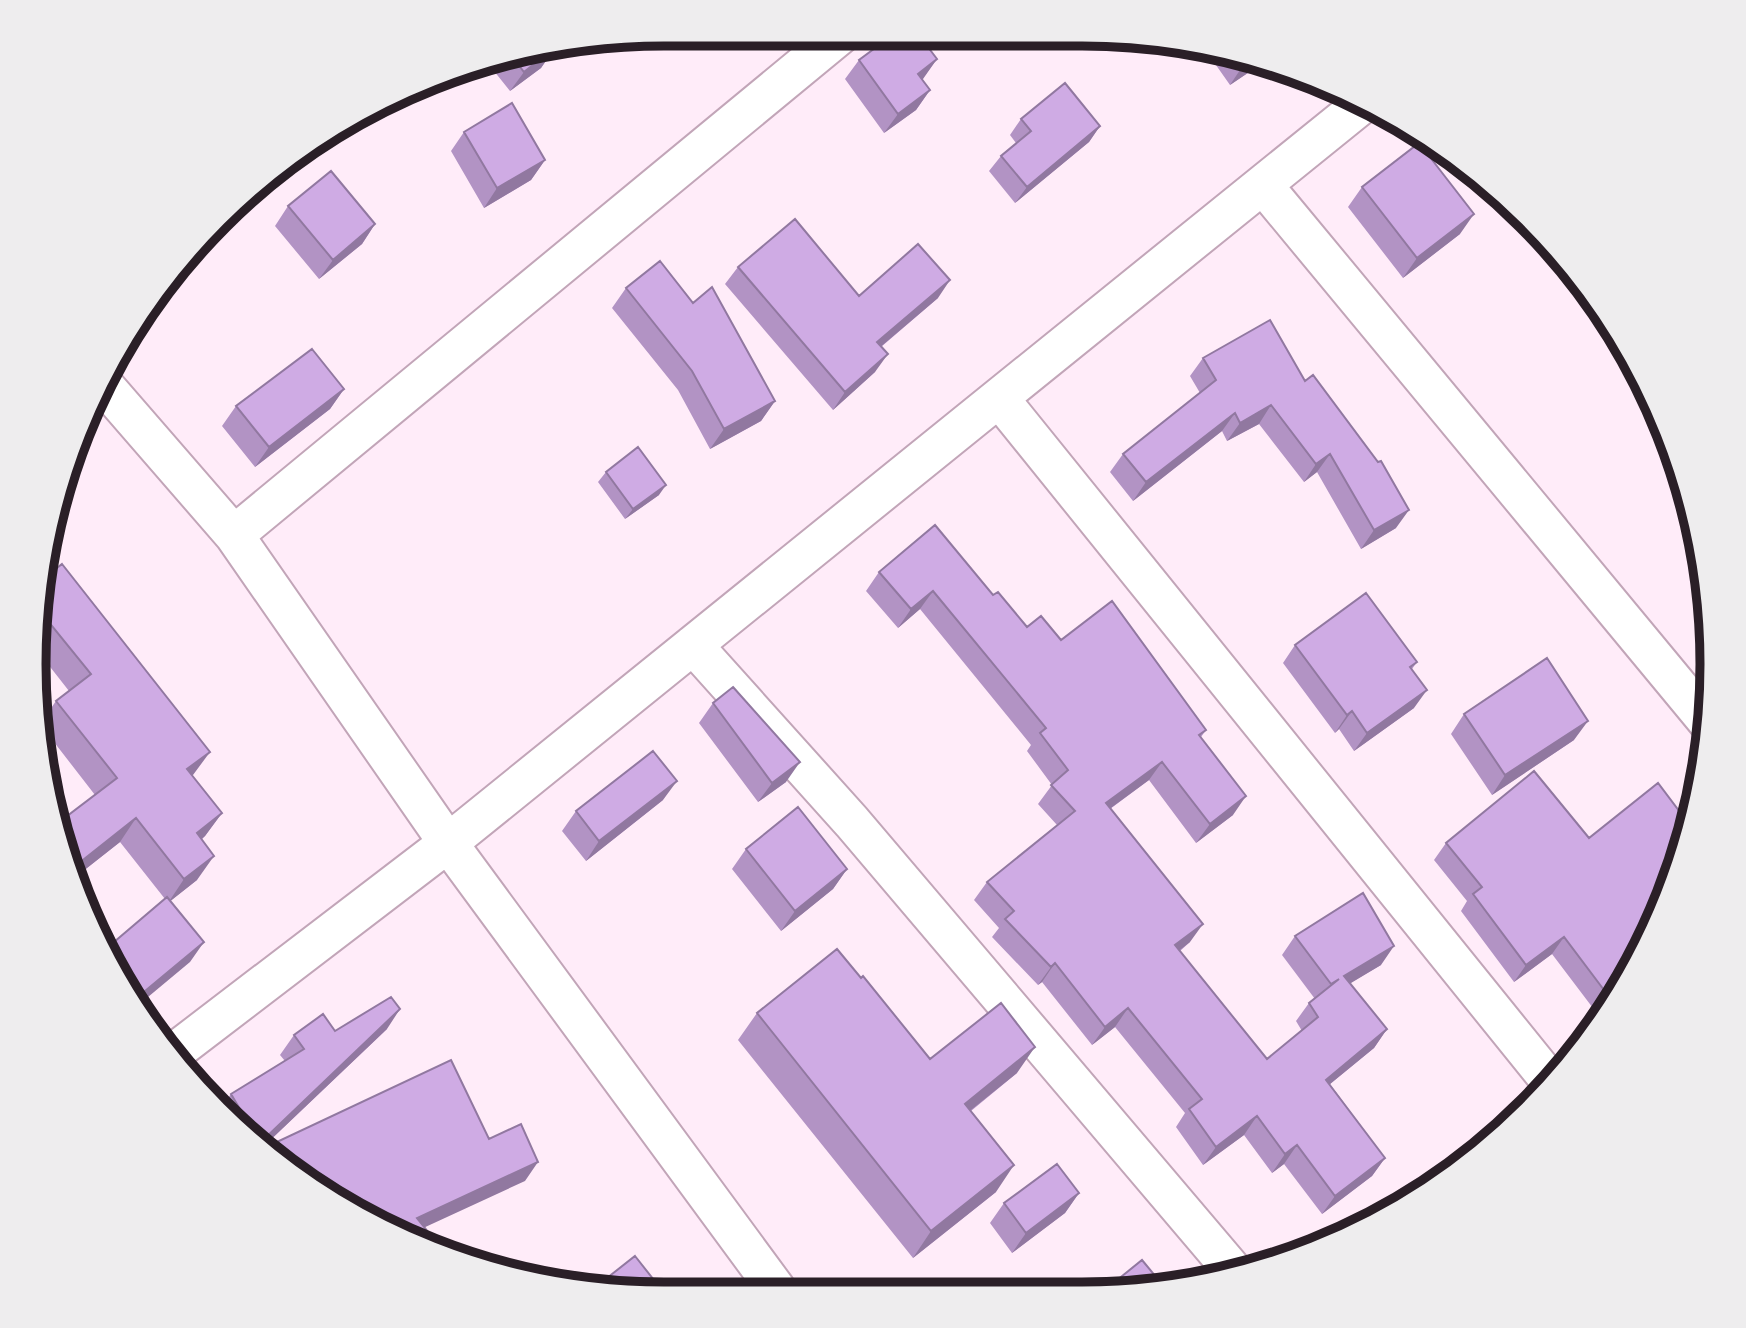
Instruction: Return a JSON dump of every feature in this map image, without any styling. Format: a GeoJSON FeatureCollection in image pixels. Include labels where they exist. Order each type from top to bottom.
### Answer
{"type":"FeatureCollection","features":[{"type":"Feature","properties":{"kind":"street"},"geometry":{"type":"LineString","coordinates":[[234,535],[826,46]]}},
{"type":"Feature","properties":{"kind":"street"},"geometry":{"type":"LineString","coordinates":[[179,1048],[448,843],[1357,109]]}},
{"type":"Feature","properties":{"kind":"street"},"geometry":{"type":"LineString","coordinates":[[1263,185],[1698,711]]}},
{"type":"Feature","properties":{"kind":"street"},"geometry":{"type":"LineString","coordinates":[[109,391],[234,535],[448,843],[771,1282]]}},
{"type":"Feature","properties":{"kind":"street"},"geometry":{"type":"LineString","coordinates":[[999,398],[1545,1074]]}},
{"type":"Feature","properties":{"kind":"street"},"geometry":{"type":"LineString","coordinates":[[693,645],[852,822],[1228,1265]]}},
{"type":"Feature","properties":{"kind":"building"},"geometry":{"type":"Polygon","coordinates":[[[878,46],[927,46],[937,59],[918,74],[930,90],[898,114],[859,60],[878,46]]]}},
{"type":"Feature","properties":{"kind":"building"},"geometry":{"type":"Polygon","coordinates":[[[543,57],[524,72],[517,64],[543,57]]]}},
{"type":"Feature","properties":{"kind":"building"},"geometry":{"type":"Polygon","coordinates":[[[1065,83],[1100,126],[1027,187],[1001,156],[1031,131],[1021,119],[1065,83]]]}},
{"type":"Feature","properties":{"kind":"building"},"geometry":{"type":"Polygon","coordinates":[[[512,103],[545,160],[497,188],[464,132],[512,103]]]}},
{"type":"Feature","properties":{"kind":"building"},"geometry":{"type":"Polygon","coordinates":[[[1417,144],[1423,148],[1474,214],[1417,258],[1362,187],[1417,144]]]}},
{"type":"Feature","properties":{"kind":"building"},"geometry":{"type":"Polygon","coordinates":[[[331,171],[375,224],[333,260],[288,206],[331,171]]]}},
{"type":"Feature","properties":{"kind":"building"},"geometry":{"type":"Polygon","coordinates":[[[795,219],[859,296],[918,244],[950,280],[877,342],[888,354],[845,392],[738,267],[795,219]]]}},
{"type":"Feature","properties":{"kind":"building"},"geometry":{"type":"Polygon","coordinates":[[[660,261],[693,303],[712,287],[775,401],[724,429],[692,371],[626,288],[660,261]]]}},
{"type":"Feature","properties":{"kind":"building"},"geometry":{"type":"Polygon","coordinates":[[[1270,320],[1305,381],[1313,375],[1378,462],[1381,461],[1409,510],[1374,530],[1330,454],[1316,464],[1271,405],[1240,423],[1235,413],[1146,482],[1123,454],[1216,380],[1203,358],[1270,320]]]}},
{"type":"Feature","properties":{"kind":"building"},"geometry":{"type":"Polygon","coordinates":[[[312,349],[344,389],[269,447],[236,406],[312,349]]]}},
{"type":"Feature","properties":{"kind":"building"},"geometry":{"type":"Polygon","coordinates":[[[638,447],[666,485],[633,509],[606,472],[638,447]]]}},
{"type":"Feature","properties":{"kind":"building"},"geometry":{"type":"Polygon","coordinates":[[[935,525],[993,595],[998,592],[1027,627],[1041,616],[1061,640],[1112,601],[1206,730],[1199,735],[1246,796],[1210,824],[1162,762],[1106,803],[1203,924],[1175,945],[1267,1059],[1318,1017],[1309,1003],[1339,979],[1331,984],[1295,936],[1363,893],[1394,946],[1344,976],[1387,1029],[1326,1080],[1385,1158],[1335,1196],[1297,1145],[1285,1154],[1257,1116],[1216,1147],[1189,1109],[1202,1099],[1128,1008],[1105,1027],[1055,963],[1051,967],[1005,919],[1014,911],[987,882],[1075,811],[1051,785],[1068,770],[1040,733],[1046,728],[933,591],[911,609],[879,572],[935,525]]]}},
{"type":"Feature","properties":{"kind":"building"},"geometry":{"type":"Polygon","coordinates":[[[62,564],[210,752],[187,769],[222,813],[197,833],[214,856],[184,879],[136,818],[78,864],[65,817],[117,778],[56,701],[91,674],[47,620],[53,571],[62,564]]]}},
{"type":"Feature","properties":{"kind":"building"},"geometry":{"type":"Polygon","coordinates":[[[1366,593],[1417,662],[1410,667],[1427,690],[1367,733],[1352,711],[1347,715],[1295,645],[1366,593]]]}},
{"type":"Feature","properties":{"kind":"building"},"geometry":{"type":"Polygon","coordinates":[[[1547,658],[1588,721],[1505,775],[1464,714],[1547,658]]]}},
{"type":"Feature","properties":{"kind":"building"},"geometry":{"type":"Polygon","coordinates":[[[733,687],[800,762],[772,783],[713,703],[733,687]]]}},
{"type":"Feature","properties":{"kind":"building"},"geometry":{"type":"Polygon","coordinates":[[[653,751],[677,781],[599,841],[576,811],[653,751]]]}},
{"type":"Feature","properties":{"kind":"building"},"geometry":{"type":"Polygon","coordinates":[[[1534,771],[1589,838],[1658,783],[1682,814],[1668,863],[1653,901],[1637,938],[1606,992],[1564,937],[1526,965],[1473,894],[1482,887],[1446,843],[1534,771]]]}},
{"type":"Feature","properties":{"kind":"building"},"geometry":{"type":"Polygon","coordinates":[[[798,807],[847,869],[795,911],[746,849],[798,807]]]}},
{"type":"Feature","properties":{"kind":"building"},"geometry":{"type":"Polygon","coordinates":[[[167,897],[204,942],[141,994],[112,944],[167,897]]]}},
{"type":"Feature","properties":{"kind":"building"},"geometry":{"type":"Polygon","coordinates":[[[837,949],[861,978],[863,976],[930,1059],[1001,1003],[1035,1047],[965,1104],[1014,1165],[931,1231],[757,1013],[837,949]]]}},
{"type":"Feature","properties":{"kind":"building"},"geometry":{"type":"Polygon","coordinates":[[[391,997],[400,1009],[266,1137],[246,1119],[231,1094],[304,1049],[294,1035],[323,1014],[335,1031],[391,997]]]}},
{"type":"Feature","properties":{"kind":"building"},"geometry":{"type":"Polygon","coordinates":[[[451,1060],[489,1139],[521,1124],[538,1162],[417,1218],[432,1237],[355,1200],[273,1144],[451,1060]]]}},
{"type":"Feature","properties":{"kind":"building"},"geometry":{"type":"Polygon","coordinates":[[[1057,1164],[1079,1193],[1026,1233],[1004,1203],[1057,1164]]]}},
{"type":"Feature","properties":{"kind":"building"},"geometry":{"type":"Polygon","coordinates":[[[635,1256],[655,1282],[624,1281],[605,1279],[635,1256]]]}},
{"type":"Feature","properties":{"kind":"building"},"geometry":{"type":"Polygon","coordinates":[[[1142,1260],[1157,1278],[1122,1281],[1116,1281],[1142,1260]]]}}]}
